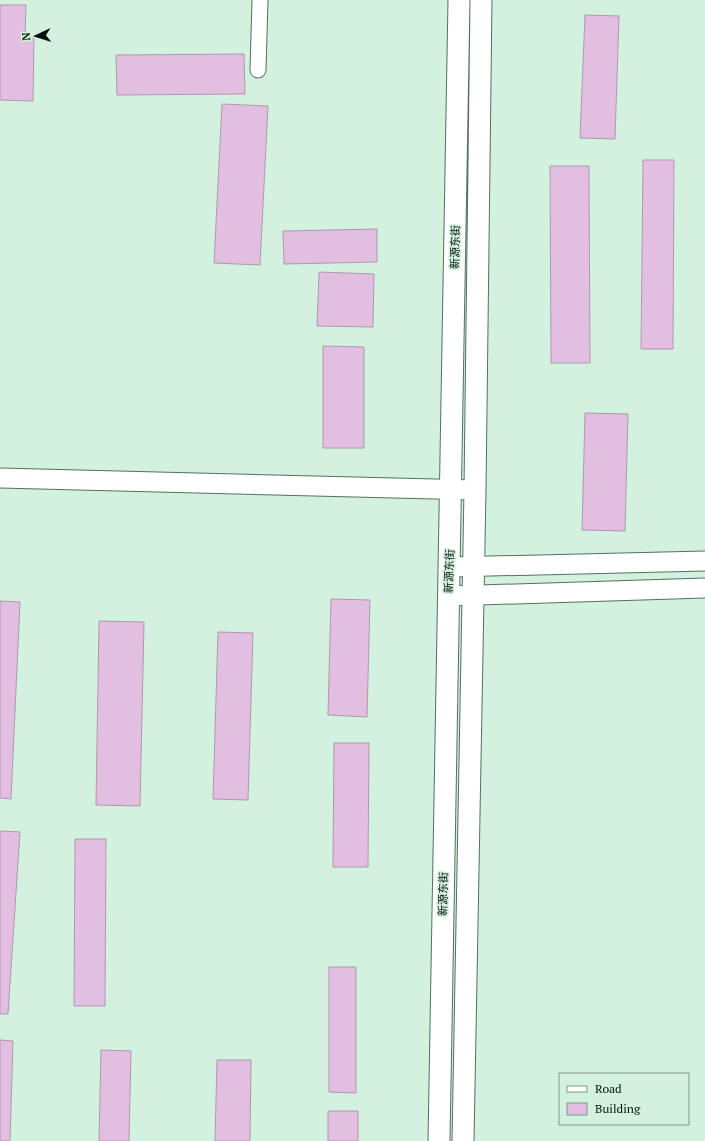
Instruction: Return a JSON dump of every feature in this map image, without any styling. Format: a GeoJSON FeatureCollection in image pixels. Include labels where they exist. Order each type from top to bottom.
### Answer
{"type":"FeatureCollection","features":[{"type":"Feature","properties":{"kind":"main road","name":"新源东街"},"geometry":{"type":"LineString","coordinates":[[439,1141],[459,0]]}},
{"type":"Feature","properties":{"kind":"main road","name":"新源东街"},"geometry":{"type":"LineString","coordinates":[[463,1141],[475,490],[481,0]]}},
{"type":"Feature","properties":{"kind":"street"},"geometry":{"type":"LineString","coordinates":[[258,70],[260,0]]}},
{"type":"Feature","properties":{"kind":"street"},"geometry":{"type":"LineString","coordinates":[[0,478],[475,490]]}},
{"type":"Feature","properties":{"kind":"street"},"geometry":{"type":"LineString","coordinates":[[450,568],[705,561]]}},
{"type":"Feature","properties":{"kind":"street"},"geometry":{"type":"LineString","coordinates":[[448,596],[705,588]]}},
{"type":"Feature","properties":{"kind":"building"},"geometry":{"type":"Polygon","coordinates":[[[0,5],[26,5],[25,36],[34,36],[33,101],[0,100],[0,5]]]}},
{"type":"Feature","properties":{"kind":"building"},"geometry":{"type":"Polygon","coordinates":[[[585,15],[619,16],[615,139],[580,138],[585,15]]]}},
{"type":"Feature","properties":{"kind":"building"},"geometry":{"type":"Polygon","coordinates":[[[244,54],[245,94],[117,95],[116,55],[244,54]]]}},
{"type":"Feature","properties":{"kind":"building"},"geometry":{"type":"Polygon","coordinates":[[[222,104],[268,106],[260,265],[214,263],[222,104]]]}},
{"type":"Feature","properties":{"kind":"building"},"geometry":{"type":"Polygon","coordinates":[[[643,160],[674,160],[673,349],[641,349],[643,160]]]}},
{"type":"Feature","properties":{"kind":"building"},"geometry":{"type":"Polygon","coordinates":[[[550,166],[589,166],[590,363],[551,363],[550,166]]]}},
{"type":"Feature","properties":{"kind":"building"},"geometry":{"type":"Polygon","coordinates":[[[377,229],[377,262],[284,264],[283,231],[377,229]]]}},
{"type":"Feature","properties":{"kind":"building"},"geometry":{"type":"Polygon","coordinates":[[[319,272],[374,274],[373,327],[317,326],[319,272]]]}},
{"type":"Feature","properties":{"kind":"building"},"geometry":{"type":"Polygon","coordinates":[[[323,346],[364,347],[364,448],[323,448],[323,346]]]}},
{"type":"Feature","properties":{"kind":"building"},"geometry":{"type":"Polygon","coordinates":[[[585,413],[628,414],[625,531],[582,530],[585,413]]]}},
{"type":"Feature","properties":{"kind":"building"},"geometry":{"type":"Polygon","coordinates":[[[331,599],[370,600],[367,717],[328,715],[331,599]]]}},
{"type":"Feature","properties":{"kind":"building"},"geometry":{"type":"Polygon","coordinates":[[[0,601],[20,602],[11,799],[0,798],[0,601]]]}},
{"type":"Feature","properties":{"kind":"building"},"geometry":{"type":"Polygon","coordinates":[[[99,621],[144,622],[140,806],[96,805],[99,621]]]}},
{"type":"Feature","properties":{"kind":"building"},"geometry":{"type":"Polygon","coordinates":[[[218,632],[253,633],[248,800],[213,799],[218,632]]]}},
{"type":"Feature","properties":{"kind":"building"},"geometry":{"type":"Polygon","coordinates":[[[334,743],[369,743],[368,867],[333,867],[334,743]]]}},
{"type":"Feature","properties":{"kind":"building"},"geometry":{"type":"Polygon","coordinates":[[[0,831],[20,832],[8,1014],[0,1014],[0,831]]]}},
{"type":"Feature","properties":{"kind":"building"},"geometry":{"type":"Polygon","coordinates":[[[75,839],[106,839],[105,1006],[74,1006],[75,839]]]}},
{"type":"Feature","properties":{"kind":"building"},"geometry":{"type":"Polygon","coordinates":[[[329,967],[356,967],[356,1093],[329,1092],[329,967]]]}},
{"type":"Feature","properties":{"kind":"building"},"geometry":{"type":"Polygon","coordinates":[[[0,1040],[13,1041],[10,1141],[0,1141],[0,1040]]]}},
{"type":"Feature","properties":{"kind":"building"},"geometry":{"type":"Polygon","coordinates":[[[101,1050],[131,1051],[129,1141],[99,1141],[101,1050]]]}},
{"type":"Feature","properties":{"kind":"building"},"geometry":{"type":"Polygon","coordinates":[[[217,1060],[251,1060],[250,1141],[215,1141],[217,1060]]]}},
{"type":"Feature","properties":{"kind":"building"},"geometry":{"type":"Polygon","coordinates":[[[328,1111],[358,1111],[358,1141],[328,1141],[328,1111]]]}}]}
